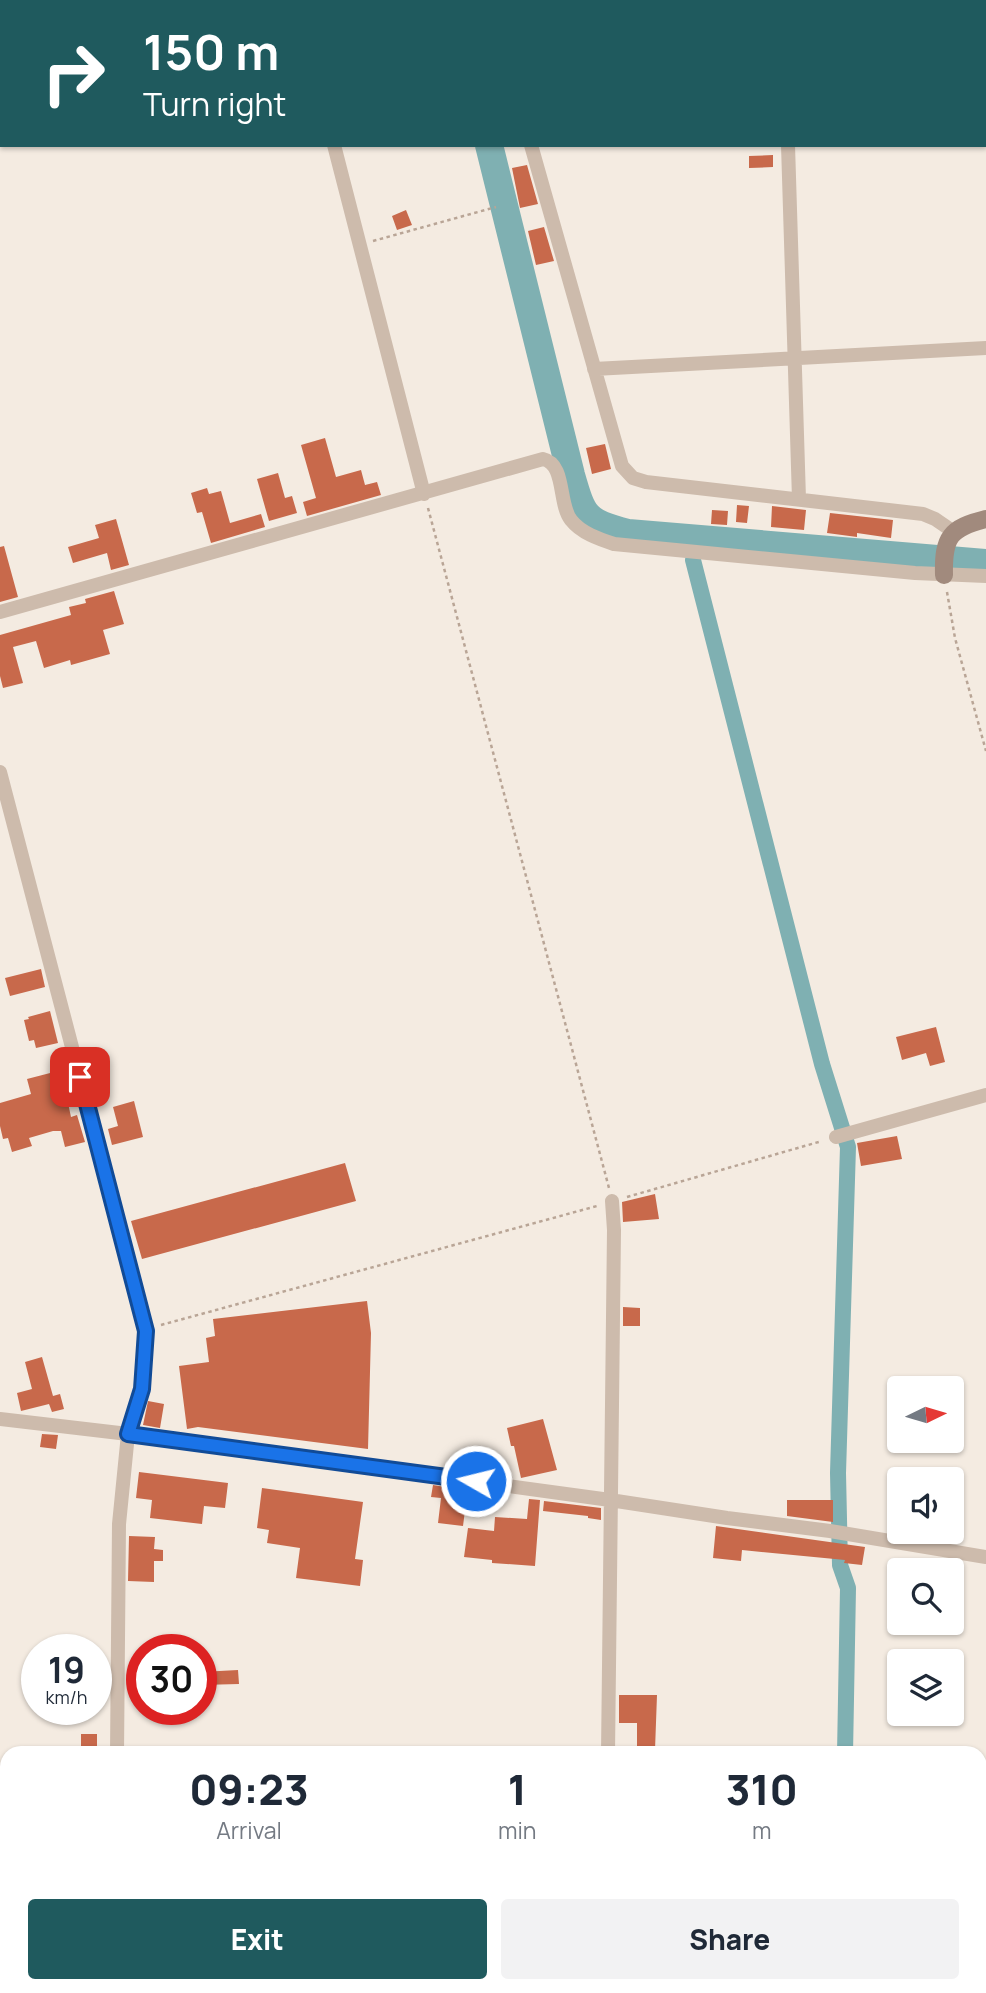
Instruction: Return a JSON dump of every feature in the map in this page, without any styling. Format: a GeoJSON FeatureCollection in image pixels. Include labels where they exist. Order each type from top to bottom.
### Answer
{"type":"FeatureCollection","features":[{"type":"Feature","properties":{"kind":"street"},"geometry":{"type":"LineString","coordinates":[[335,147],[424,494]]}},
{"type":"Feature","properties":{"kind":"street"},"geometry":{"type":"LineString","coordinates":[[532,147],[622,466],[633,478],[646,482],[923,514],[954,531]]}},
{"type":"Feature","properties":{"kind":"street"},"geometry":{"type":"LineString","coordinates":[[788,147],[799,499]]}},
{"type":"Feature","properties":{"kind":"street"},"geometry":{"type":"LineString","coordinates":[[594,369],[986,348]]}},
{"type":"Feature","properties":{"kind":"street"},"geometry":{"type":"LineString","coordinates":[[0,612],[542,459],[555,466],[571,520],[595,538],[614,544],[986,576]]}},
{"type":"Feature","properties":{"kind":"street"},"geometry":{"type":"LineString","coordinates":[[944,572],[950,534],[961,527],[986,519]]}},
{"type":"Feature","properties":{"kind":"street"},"geometry":{"type":"LineString","coordinates":[[0,772],[146,1331],[142,1389],[128,1434],[119,1524],[117,1746]]}},
{"type":"Feature","properties":{"kind":"street"},"geometry":{"type":"LineString","coordinates":[[835,1137],[986,1094]]}},
{"type":"Feature","properties":{"kind":"street"},"geometry":{"type":"LineString","coordinates":[[608,1746],[614,1230],[612,1201]]}},
{"type":"Feature","properties":{"kind":"street"},"geometry":{"type":"LineString","coordinates":[[0,1419],[610,1500],[830,1531],[986,1557]]}},
{"type":"Feature","properties":{"kind":"path"},"geometry":{"type":"LineString","coordinates":[[360,245],[496,207]]}},
{"type":"Feature","properties":{"kind":"path"},"geometry":{"type":"LineString","coordinates":[[424,494],[612,1201]]}},
{"type":"Feature","properties":{"kind":"path"},"geometry":{"type":"LineString","coordinates":[[944,572],[954,638],[986,751]]}},
{"type":"Feature","properties":{"kind":"path"},"geometry":{"type":"LineString","coordinates":[[146,1331],[835,1137]]}},
{"type":"Feature","properties":{"kind":"building"},"geometry":{"type":"Polygon","coordinates":[[[773,155],[773,167],[749,168],[749,156],[773,155]]]}},
{"type":"Feature","properties":{"kind":"building"},"geometry":{"type":"Polygon","coordinates":[[[527,165],[538,204],[520,208],[512,168],[527,165]]]}},
{"type":"Feature","properties":{"kind":"building"},"geometry":{"type":"Polygon","coordinates":[[[406,210],[412,225],[397,230],[392,216],[406,210]]]}},
{"type":"Feature","properties":{"kind":"building"},"geometry":{"type":"Polygon","coordinates":[[[544,227],[554,261],[536,265],[528,231],[544,227]]]}},
{"type":"Feature","properties":{"kind":"building"},"geometry":{"type":"Polygon","coordinates":[[[325,438],[336,477],[361,470],[365,485],[377,482],[381,495],[307,516],[303,502],[316,498],[301,445],[325,438]]]}},
{"type":"Feature","properties":{"kind":"building"},"geometry":{"type":"Polygon","coordinates":[[[605,444],[611,469],[592,474],[586,448],[605,444]]]}},
{"type":"Feature","properties":{"kind":"building"},"geometry":{"type":"Polygon","coordinates":[[[278,473],[285,498],[292,496],[297,513],[269,521],[257,479],[278,473]]]}},
{"type":"Feature","properties":{"kind":"building"},"geometry":{"type":"Polygon","coordinates":[[[207,488],[209,494],[221,491],[230,523],[261,514],[265,527],[211,543],[202,512],[197,513],[191,493],[207,488]]]}},
{"type":"Feature","properties":{"kind":"building"},"geometry":{"type":"Polygon","coordinates":[[[737,505],[749,506],[747,523],[736,522],[737,505]]]}},
{"type":"Feature","properties":{"kind":"building"},"geometry":{"type":"Polygon","coordinates":[[[772,506],[806,510],[804,530],[771,527],[772,506]]]}},
{"type":"Feature","properties":{"kind":"building"},"geometry":{"type":"Polygon","coordinates":[[[712,510],[728,511],[727,525],[711,524],[712,510]]]}},
{"type":"Feature","properties":{"kind":"building"},"geometry":{"type":"Polygon","coordinates":[[[830,513],[893,520],[891,538],[857,533],[857,537],[827,533],[830,513]]]}},
{"type":"Feature","properties":{"kind":"building"},"geometry":{"type":"Polygon","coordinates":[[[116,519],[129,565],[111,570],[107,553],[73,563],[68,547],[99,538],[95,525],[116,519]]]}},
{"type":"Feature","properties":{"kind":"building"},"geometry":{"type":"Polygon","coordinates":[[[4,546],[18,597],[0,602],[0,547],[4,546]]]}},
{"type":"Feature","properties":{"kind":"building"},"geometry":{"type":"Polygon","coordinates":[[[114,591],[124,624],[103,630],[110,654],[71,665],[70,660],[44,668],[36,641],[13,647],[23,683],[3,688],[0,676],[0,635],[71,615],[69,607],[86,603],[85,599],[114,591]]]}},
{"type":"Feature","properties":{"kind":"building"},"geometry":{"type":"Polygon","coordinates":[[[41,969],[45,987],[10,996],[5,978],[41,969]]]}},
{"type":"Feature","properties":{"kind":"building"},"geometry":{"type":"Polygon","coordinates":[[[50,1011],[58,1043],[36,1048],[34,1040],[29,1041],[24,1020],[50,1011]]]}},
{"type":"Feature","properties":{"kind":"building"},"geometry":{"type":"Polygon","coordinates":[[[936,1027],[945,1062],[930,1066],[926,1053],[902,1060],[896,1037],[936,1027]]]}},
{"type":"Feature","properties":{"kind":"building"},"geometry":{"type":"Polygon","coordinates":[[[54,1072],[55,1076],[62,1075],[71,1117],[77,1115],[85,1142],[65,1147],[61,1131],[53,1131],[29,1138],[32,1146],[12,1152],[8,1138],[3,1139],[0,1103],[31,1094],[27,1079],[54,1072]]]}},
{"type":"Feature","properties":{"kind":"building"},"geometry":{"type":"Polygon","coordinates":[[[134,1101],[143,1137],[112,1145],[108,1129],[118,1126],[113,1107],[134,1101]]]}},
{"type":"Feature","properties":{"kind":"building"},"geometry":{"type":"Polygon","coordinates":[[[897,1136],[902,1159],[861,1166],[857,1143],[897,1136]]]}},
{"type":"Feature","properties":{"kind":"building"},"geometry":{"type":"Polygon","coordinates":[[[345,1163],[356,1201],[142,1259],[131,1221],[345,1163]]]}},
{"type":"Feature","properties":{"kind":"building"},"geometry":{"type":"Polygon","coordinates":[[[655,1194],[659,1219],[623,1222],[622,1202],[655,1194]]]}},
{"type":"Feature","properties":{"kind":"building"},"geometry":{"type":"Polygon","coordinates":[[[367,1301],[371,1333],[368,1449],[198,1427],[187,1429],[179,1366],[209,1362],[206,1338],[215,1336],[213,1319],[367,1301]]]}},
{"type":"Feature","properties":{"kind":"building"},"geometry":{"type":"Polygon","coordinates":[[[623,1307],[640,1308],[640,1326],[623,1326],[623,1307]]]}},
{"type":"Feature","properties":{"kind":"building"},"geometry":{"type":"Polygon","coordinates":[[[42,1357],[53,1396],[60,1394],[64,1409],[52,1412],[49,1404],[21,1411],[17,1393],[32,1389],[25,1362],[42,1357]]]}},
{"type":"Feature","properties":{"kind":"building"},"geometry":{"type":"Polygon","coordinates":[[[148,1401],[164,1404],[160,1428],[143,1425],[148,1401]]]}},
{"type":"Feature","properties":{"kind":"building"},"geometry":{"type":"Polygon","coordinates":[[[543,1419],[557,1470],[521,1478],[507,1428],[543,1419]]]}},
{"type":"Feature","properties":{"kind":"building"},"geometry":{"type":"Polygon","coordinates":[[[42,1434],[58,1435],[56,1449],[40,1447],[42,1434]]]}},
{"type":"Feature","properties":{"kind":"building"},"geometry":{"type":"Polygon","coordinates":[[[139,1472],[228,1483],[225,1508],[204,1506],[202,1524],[150,1518],[152,1500],[136,1498],[139,1472]]]}},
{"type":"Feature","properties":{"kind":"building"},"geometry":{"type":"Polygon","coordinates":[[[433,1485],[445,1487],[446,1493],[467,1495],[463,1526],[438,1523],[441,1498],[431,1497],[433,1485]]]}},
{"type":"Feature","properties":{"kind":"building"},"geometry":{"type":"Polygon","coordinates":[[[262,1488],[363,1502],[355,1559],[363,1560],[360,1586],[296,1578],[300,1548],[267,1543],[269,1530],[257,1528],[262,1488]]]}},
{"type":"Feature","properties":{"kind":"building"},"geometry":{"type":"Polygon","coordinates":[[[529,1499],[540,1500],[535,1566],[492,1563],[492,1560],[464,1557],[468,1528],[494,1531],[495,1517],[527,1519],[529,1499]]]}},
{"type":"Feature","properties":{"kind":"building"},"geometry":{"type":"Polygon","coordinates":[[[787,1500],[833,1500],[833,1522],[787,1516],[787,1500]]]}},
{"type":"Feature","properties":{"kind":"building"},"geometry":{"type":"Polygon","coordinates":[[[544,1501],[601,1508],[601,1520],[543,1511],[544,1501]]]}},
{"type":"Feature","properties":{"kind":"building"},"geometry":{"type":"Polygon","coordinates":[[[716,1526],[865,1547],[862,1565],[844,1563],[845,1560],[742,1550],[741,1561],[713,1558],[716,1526]]]}},
{"type":"Feature","properties":{"kind":"building"},"geometry":{"type":"Polygon","coordinates":[[[129,1536],[155,1537],[154,1549],[163,1550],[163,1561],[154,1561],[154,1582],[128,1581],[129,1536]]]}},
{"type":"Feature","properties":{"kind":"building"},"geometry":{"type":"Polygon","coordinates":[[[238,1670],[239,1684],[217,1685],[217,1671],[238,1670]]]}},
{"type":"Feature","properties":{"kind":"building"},"geometry":{"type":"Polygon","coordinates":[[[619,1695],[657,1695],[655,1746],[637,1746],[637,1723],[619,1723],[619,1695]]]}},
{"type":"Feature","properties":{"kind":"building"},"geometry":{"type":"Polygon","coordinates":[[[81,1734],[97,1734],[97,1746],[81,1746],[81,1734]]]}},
{"type":"Feature","properties":{"kind":"waterway"},"geometry":{"type":"LineString","coordinates":[[489,147],[571,475],[579,500],[588,516],[603,525],[628,533],[986,563]]}},
{"type":"Feature","properties":{"kind":"waterway"},"geometry":{"type":"LineString","coordinates":[[693,560],[822,1064],[848,1147],[838,1473],[840,1565],[848,1588],[845,1746]]}},
{"type":"Feature","properties":{"kind":"route"},"geometry":{"type":"LineString","coordinates":[[80,1077],[146,1331],[142,1389],[128,1434],[476,1481]]}}]}
